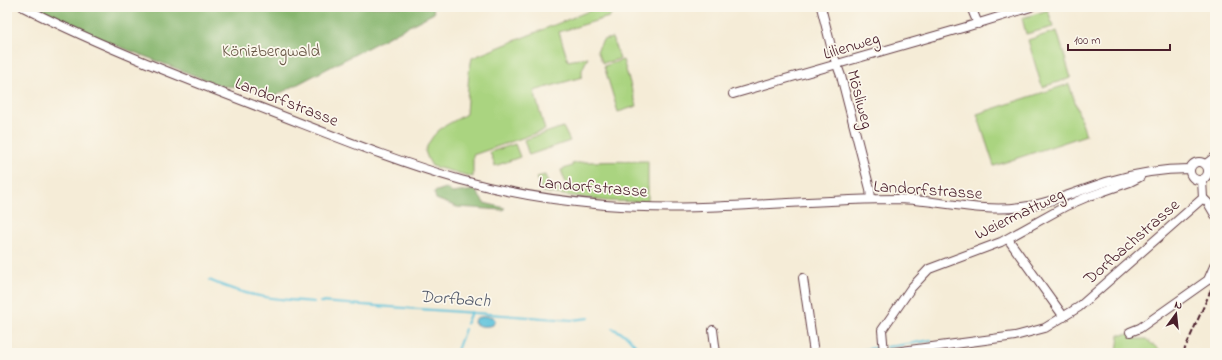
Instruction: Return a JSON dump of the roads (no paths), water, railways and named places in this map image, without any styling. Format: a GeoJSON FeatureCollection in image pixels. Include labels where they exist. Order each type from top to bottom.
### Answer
{"type":"FeatureCollection","features":[{"type":"Feature","properties":{"kind":"street","name":"Landorfstrasse"},"geometry":{"type":"LineString","coordinates":[[23,7],[109,48],[416,166],[486,186],[533,196],[571,201],[608,205],[664,207],[753,206],[871,199],[904,199],[965,207],[996,209],[1044,203],[1105,182],[1125,177],[1179,169],[1190,169],[1195,162],[1206,164],[1215,157]]}},
{"type":"Feature","properties":{"kind":"street","name":"Mösliweg"},"geometry":{"type":"LineString","coordinates":[[821,7],[836,64],[841,76],[870,189],[871,199]]}},
{"type":"Feature","properties":{"kind":"street"},"geometry":{"type":"LineString","coordinates":[[972,7],[978,24]]}},
{"type":"Feature","properties":{"kind":"street","name":"Lilienweg"},"geometry":{"type":"LineString","coordinates":[[733,94],[978,24],[1031,7]]}},
{"type":"Feature","properties":{"kind":"street"},"geometry":{"type":"LineString","coordinates":[[1190,169],[1190,174],[1194,179],[1202,180],[1208,173],[1208,167],[1206,164]]}},
{"type":"Feature","properties":{"kind":"street","name":"Weiermattweg"},"geometry":{"type":"LineString","coordinates":[[884,353],[882,330],[912,288],[929,269],[1008,239],[1066,206],[1094,194],[1130,182],[1148,173]]}},
{"type":"Feature","properties":{"kind":"street","name":"Dorfbachstrasse"},"geometry":{"type":"LineString","coordinates":[[887,353],[1015,336],[1045,328],[1079,307],[1203,198],[1202,180]]}},
{"type":"Feature","properties":{"kind":"street"},"geometry":{"type":"LineString","coordinates":[[1203,198],[1208,203],[1215,215]]}},
{"type":"Feature","properties":{"kind":"street"},"geometry":{"type":"LineString","coordinates":[[1008,239],[1064,317]]}},
{"type":"Feature","properties":{"kind":"street"},"geometry":{"type":"LineString","coordinates":[[1130,332],[1140,328],[1208,280],[1215,264]]}},
{"type":"Feature","properties":{"kind":"street"},"geometry":{"type":"LineString","coordinates":[[803,278],[814,353]]}},
{"type":"Feature","properties":{"kind":"street"},"geometry":{"type":"LineString","coordinates":[[713,330],[716,353]]}},
{"type":"Feature","properties":{"kind":"water"},"geometry":{"type":"Polygon","coordinates":[[[486,316],[493,317],[495,320],[493,325],[483,326],[474,323],[477,318],[486,316]]]}},
{"type":"Feature","properties":{"kind":"waterway","name":"Dorfbach"},"geometry":{"type":"LineString","coordinates":[[209,280],[248,294],[286,300],[314,302]]}},
{"type":"Feature","properties":{"kind":"waterway","name":"Dorfbach"},"geometry":{"type":"LineString","coordinates":[[320,302],[572,320],[589,318]]}},
{"type":"Feature","properties":{"kind":"waterway"},"geometry":{"type":"LineString","coordinates":[[466,324],[471,312]]}},
{"type":"Feature","properties":{"kind":"waterway","name":"Dorfbach"},"geometry":{"type":"LineString","coordinates":[[612,328],[627,336],[642,353]]}},
{"type":"Feature","properties":{"kind":"waterway"},"geometry":{"type":"LineString","coordinates":[[456,353],[465,329]]}},
{"type":"Feature","properties":{"kind":"waterway","name":"Dorfbach"},"geometry":{"type":"LineString","coordinates":[[886,347],[931,340]]}},
{"type":"Feature","properties":{"kind":"waterway","name":"Dorfbach"},"geometry":{"type":"LineString","coordinates":[[843,353],[881,347]]}},
{"type":"Feature","properties":{"kind":"railway"},"geometry":{"type":"LineString","coordinates":[[1183,353],[1215,281]]}},
{"type":"Feature","properties":{"kind":"park label","name":"Könizbergwald"},"geometry":{"type":"Point","coordinates":[271,50]}}]}
